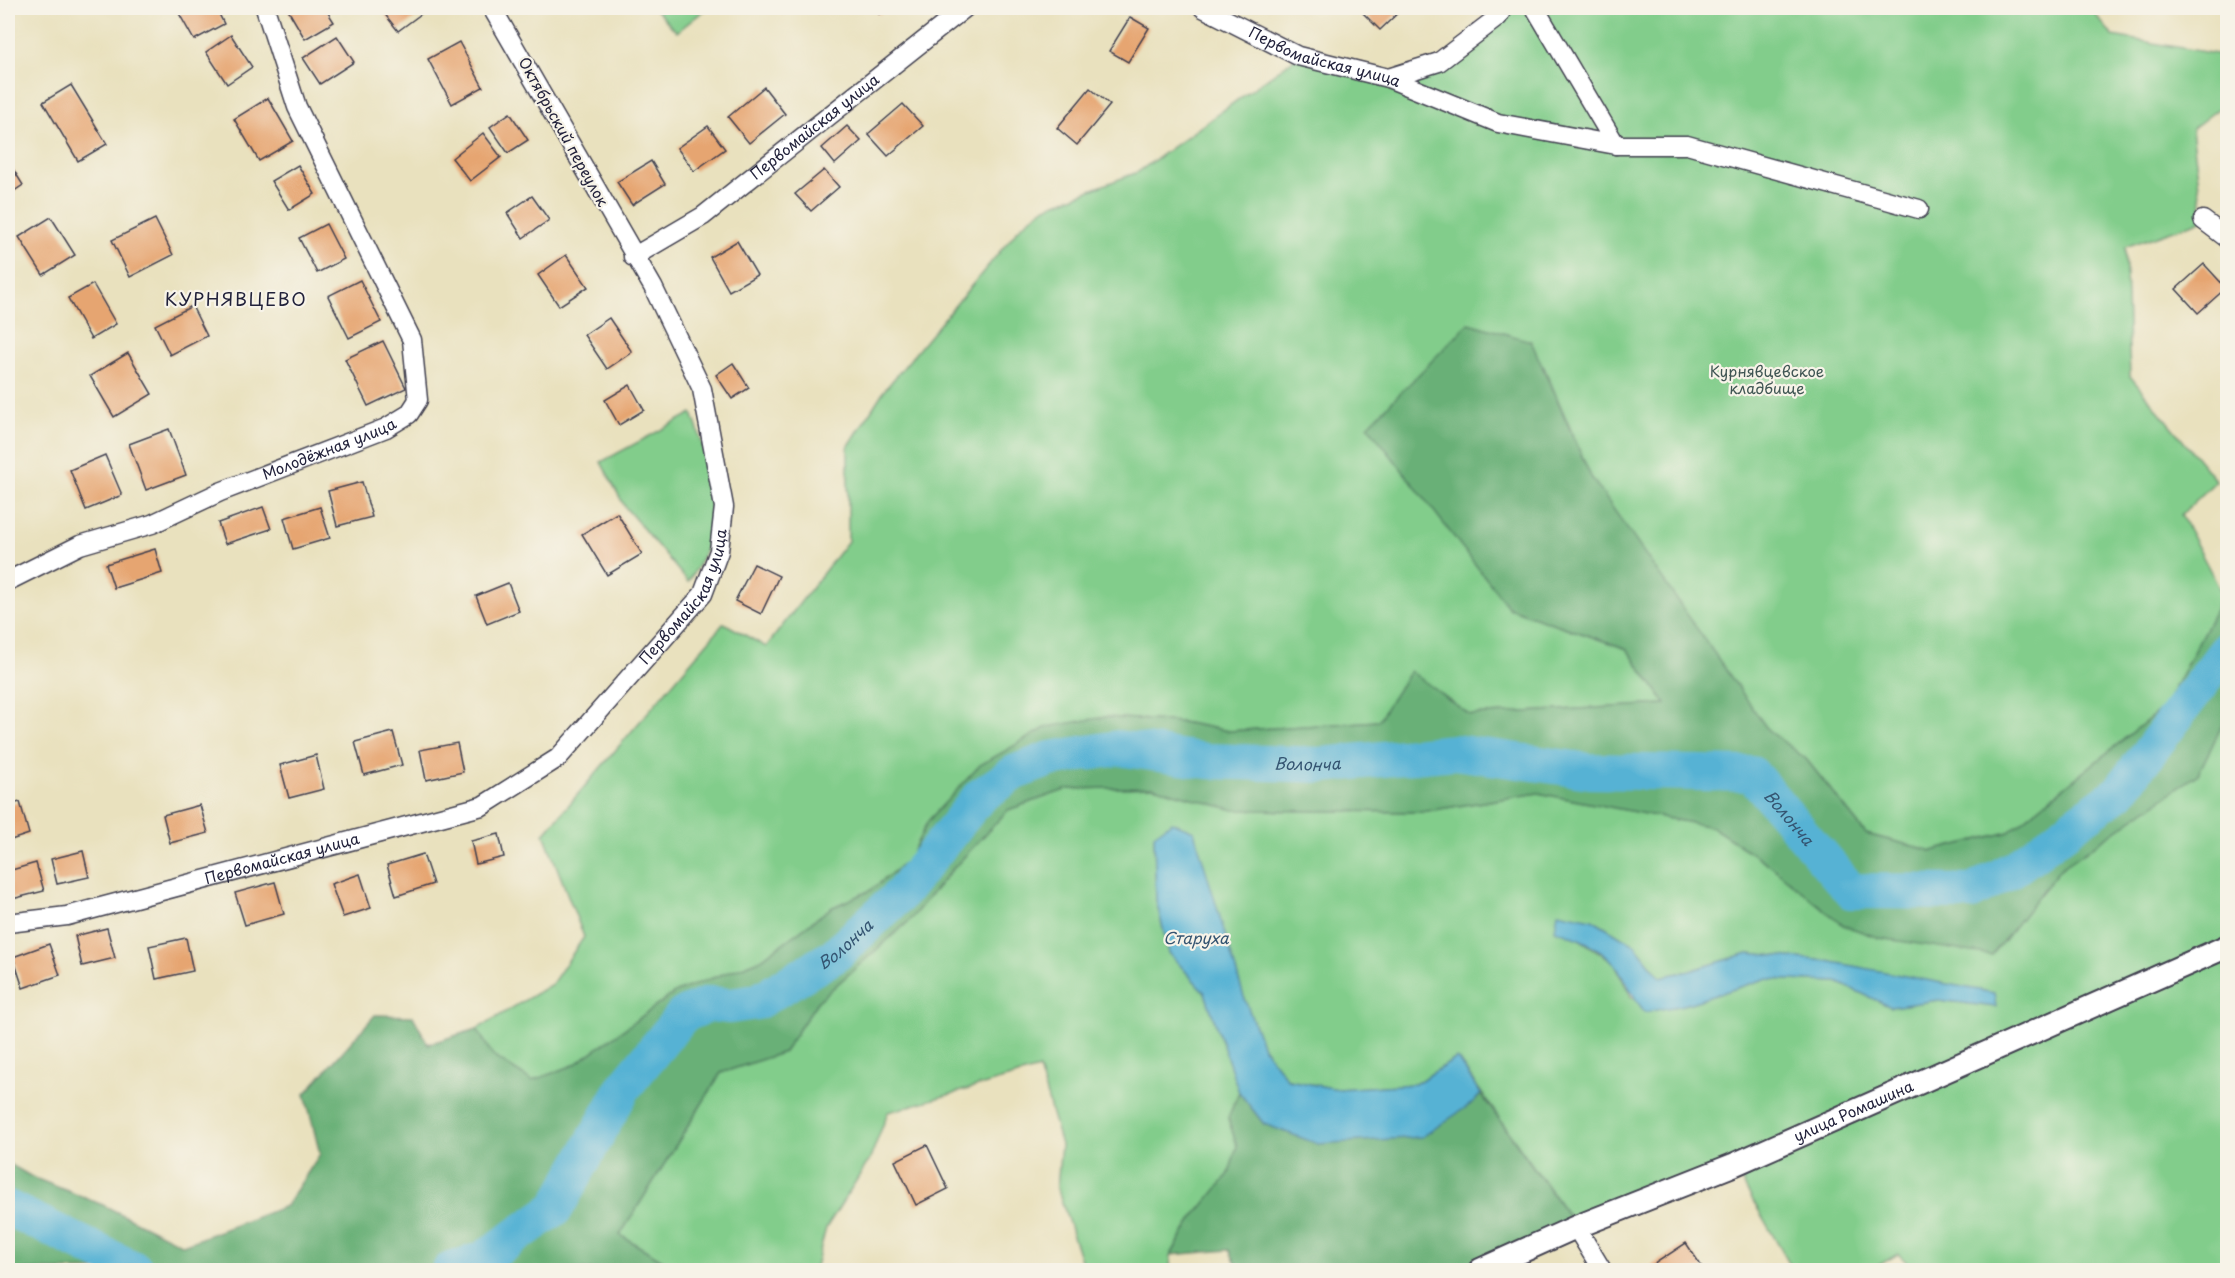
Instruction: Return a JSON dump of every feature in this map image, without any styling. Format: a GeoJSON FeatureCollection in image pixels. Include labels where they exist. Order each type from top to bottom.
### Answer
{"type":"FeatureCollection","features":[{"type":"Feature","properties":{"kind":"street","name":"Молодёжная улица"},"geometry":{"type":"LineString","coordinates":[[8,581],[80,545],[152,524],[220,492],[386,428],[409,414],[418,400],[412,340],[297,107],[266,8]]}},
{"type":"Feature","properties":{"kind":"street","name":"Октябрьский переулок"},"geometry":{"type":"LineString","coordinates":[[492,8],[633,257]]}},
{"type":"Feature","properties":{"kind":"street","name":"Первомайская улица"},"geometry":{"type":"LineString","coordinates":[[8,923],[68,916],[482,806],[558,758],[703,594],[719,551],[724,507],[702,389],[653,287],[633,257],[703,216],[965,8]]}},
{"type":"Feature","properties":{"kind":"street","name":"Первомайская улица"},"geometry":{"type":"LineString","coordinates":[[1203,8],[1298,56],[1388,78],[1439,62],[1498,16],[1503,8]]}},
{"type":"Feature","properties":{"kind":"street"},"geometry":{"type":"LineString","coordinates":[[1535,8],[1616,145]]}},
{"type":"Feature","properties":{"kind":"street"},"geometry":{"type":"LineString","coordinates":[[1388,78],[1498,123],[1616,145],[1687,145],[1919,209]]}},
{"type":"Feature","properties":{"kind":"street"},"geometry":{"type":"LineString","coordinates":[[2203,220],[2228,239]]}},
{"type":"Feature","properties":{"kind":"street","name":"улица Ромашина"},"geometry":{"type":"LineString","coordinates":[[1480,1270],[1576,1227],[1733,1165],[2228,946]]}},
{"type":"Feature","properties":{"kind":"street"},"geometry":{"type":"LineString","coordinates":[[1576,1227],[1602,1270]]}},
{"type":"Feature","properties":{"kind":"green space"},"geometry":{"type":"Polygon","coordinates":[[[654,8],[707,8],[677,32],[654,8]]]}},
{"type":"Feature","properties":{"kind":"green space","name":"Курнявцевское кладбище"},"geometry":{"type":"Polygon","coordinates":[[[1503,8],[2090,8],[2113,36],[2222,55],[2227,50],[2227,102],[2192,129],[2203,220],[2125,247],[2130,376],[2216,481],[2181,515],[2223,595],[2165,706],[2009,832],[1932,851],[1866,834],[1806,759],[1768,730],[1715,658],[1591,477],[1544,367],[1509,608],[1627,649],[1666,704],[1470,715],[1410,671],[1379,721],[1229,731],[1181,722],[1105,717],[928,821],[909,859],[871,890],[831,908],[760,960],[676,992],[574,1065],[532,1081],[493,1056],[477,1029],[552,984],[584,937],[544,834],[724,623],[766,647],[848,541],[848,447],[883,392],[1022,225],[1046,207],[1138,172],[1298,56],[1388,78],[1439,62],[1503,8]]]}},
{"type":"Feature","properties":{"kind":"green space"},"geometry":{"type":"Polygon","coordinates":[[[1469,323],[1531,341],[1591,477],[1768,730],[1806,759],[1866,834],[1932,851],[2009,832],[2165,706],[2223,595],[2227,594],[2227,715],[2198,774],[2060,869],[1992,955],[1879,938],[1843,925],[1767,863],[1712,827],[1538,793],[1421,812],[1234,810],[1153,787],[1068,789],[1008,810],[948,874],[909,921],[817,1002],[784,1052],[721,1073],[620,1235],[679,1270],[8,1270],[8,1163],[32,1177],[103,1205],[183,1245],[286,1206],[320,1154],[305,1094],[375,1015],[413,1016],[428,1044],[477,1029],[493,1056],[532,1081],[574,1065],[676,992],[760,960],[831,908],[871,890],[909,859],[928,821],[980,765],[1047,727],[1105,717],[1181,722],[1229,731],[1378,721],[1410,671],[1470,715],[1666,704],[1627,649],[1509,608],[1368,426],[1469,323]]]}},
{"type":"Feature","properties":{"kind":"green space"},"geometry":{"type":"Polygon","coordinates":[[[692,413],[707,464],[712,518],[703,557],[688,582],[625,507],[601,462],[692,413]]]}},
{"type":"Feature","properties":{"kind":"green space"},"geometry":{"type":"Polygon","coordinates":[[[2227,715],[2227,1270],[1915,1270],[1898,1254],[1871,1270],[1793,1270],[1733,1166],[1576,1227],[1457,1058],[1415,1084],[1338,1089],[1288,1080],[1263,1047],[1244,997],[1154,835],[1156,900],[1169,953],[1205,993],[1239,1092],[1228,1118],[1237,1146],[1229,1174],[1192,1220],[1171,1255],[1170,1270],[1081,1270],[1081,1260],[1057,1187],[1061,1145],[1039,1069],[888,1112],[870,1159],[826,1228],[815,1270],[679,1270],[620,1235],[721,1073],[784,1052],[817,1002],[909,921],[948,874],[1008,810],[1067,789],[1154,787],[1234,810],[1421,812],[1538,793],[1712,827],[1767,863],[1992,955],[2060,869],[2198,774],[2227,715]],[[1592,919],[1576,937],[1613,961],[1632,998],[1684,1005],[1765,979],[1837,982],[1891,1007],[1938,1000],[1995,1007],[1827,961],[1748,953],[1690,971],[1660,977],[1635,945],[1592,919]]]}},
{"type":"Feature","properties":{"kind":"green space"},"geometry":{"type":"Polygon","coordinates":[[[1239,1092],[1264,1124],[1474,1102],[1481,1094],[1576,1227],[1480,1270],[1240,1270],[1229,1250],[1171,1255],[1192,1219],[1229,1174],[1237,1146],[1228,1118],[1239,1092]]]}},
{"type":"Feature","properties":{"kind":"water","name":"Старуха"},"geometry":{"type":"Polygon","coordinates":[[[1172,822],[1194,831],[1244,997],[1263,1047],[1288,1080],[1338,1089],[1415,1084],[1457,1058],[1481,1094],[1474,1102],[1422,1137],[1318,1144],[1264,1124],[1239,1092],[1205,993],[1169,953],[1156,900],[1154,835],[1172,822]]]}},
{"type":"Feature","properties":{"kind":"water"},"geometry":{"type":"Polygon","coordinates":[[[1558,912],[1592,919],[1635,945],[1660,977],[1690,971],[1748,953],[1827,961],[1994,993],[1996,1007],[1938,1000],[1891,1007],[1837,982],[1765,979],[1684,1005],[1645,1012],[1612,961],[1585,942],[1555,930],[1558,912]]]}},
{"type":"Feature","properties":{"kind":"building"},"geometry":{"type":"Polygon","coordinates":[[[176,8],[216,8],[224,24],[194,40],[176,8]]]}},
{"type":"Feature","properties":{"kind":"building"},"geometry":{"type":"Polygon","coordinates":[[[325,8],[334,22],[305,39],[288,10],[325,8]]]}},
{"type":"Feature","properties":{"kind":"building"},"geometry":{"type":"Polygon","coordinates":[[[380,8],[422,8],[425,11],[398,31],[380,8]]]}},
{"type":"Feature","properties":{"kind":"building"},"geometry":{"type":"Polygon","coordinates":[[[874,8],[889,8],[879,14],[874,8]]]}},
{"type":"Feature","properties":{"kind":"building"},"geometry":{"type":"Polygon","coordinates":[[[1358,8],[1400,8],[1402,9],[1380,30],[1358,8]]]}},
{"type":"Feature","properties":{"kind":"building"},"geometry":{"type":"Polygon","coordinates":[[[1130,17],[1149,28],[1128,62],[1109,51],[1130,17]]]}},
{"type":"Feature","properties":{"kind":"building"},"geometry":{"type":"Polygon","coordinates":[[[231,35],[252,67],[227,84],[206,52],[231,35]]]}},
{"type":"Feature","properties":{"kind":"building"},"geometry":{"type":"Polygon","coordinates":[[[337,36],[354,62],[320,84],[303,58],[337,36]]]}},
{"type":"Feature","properties":{"kind":"building"},"geometry":{"type":"Polygon","coordinates":[[[459,42],[483,87],[452,104],[428,59],[459,42]]]}},
{"type":"Feature","properties":{"kind":"building"},"geometry":{"type":"Polygon","coordinates":[[[71,85],[107,144],[78,161],[43,102],[71,85]]]}},
{"type":"Feature","properties":{"kind":"building"},"geometry":{"type":"Polygon","coordinates":[[[764,87],[785,114],[749,143],[728,117],[764,87]]]}},
{"type":"Feature","properties":{"kind":"building"},"geometry":{"type":"Polygon","coordinates":[[[1090,88],[1110,105],[1077,145],[1057,128],[1090,88]]]}},
{"type":"Feature","properties":{"kind":"building"},"geometry":{"type":"Polygon","coordinates":[[[268,98],[293,141],[259,161],[234,119],[268,98]]]}},
{"type":"Feature","properties":{"kind":"building"},"geometry":{"type":"Polygon","coordinates":[[[903,104],[923,126],[888,156],[868,134],[903,104]]]}},
{"type":"Feature","properties":{"kind":"building"},"geometry":{"type":"Polygon","coordinates":[[[510,113],[528,140],[508,153],[490,127],[510,113]]]}},
{"type":"Feature","properties":{"kind":"building"},"geometry":{"type":"Polygon","coordinates":[[[708,126],[725,149],[694,171],[677,148],[708,126]]]}},
{"type":"Feature","properties":{"kind":"building"},"geometry":{"type":"Polygon","coordinates":[[[847,126],[861,141],[835,164],[822,148],[847,126]]]}},
{"type":"Feature","properties":{"kind":"building"},"geometry":{"type":"Polygon","coordinates":[[[483,133],[501,157],[470,181],[452,158],[483,133]]]}},
{"type":"Feature","properties":{"kind":"building"},"geometry":{"type":"Polygon","coordinates":[[[8,161],[23,185],[8,195],[8,161]]]}},
{"type":"Feature","properties":{"kind":"building"},"geometry":{"type":"Polygon","coordinates":[[[651,161],[665,184],[632,205],[617,182],[651,161]]]}},
{"type":"Feature","properties":{"kind":"building"},"geometry":{"type":"Polygon","coordinates":[[[298,165],[315,194],[289,210],[271,181],[298,165]]]}},
{"type":"Feature","properties":{"kind":"building"},"geometry":{"type":"Polygon","coordinates":[[[824,170],[839,187],[811,211],[795,194],[824,170]]]}},
{"type":"Feature","properties":{"kind":"building"},"geometry":{"type":"Polygon","coordinates":[[[532,196],[549,220],[523,238],[507,213],[532,196]]]}},
{"type":"Feature","properties":{"kind":"building"},"geometry":{"type":"Polygon","coordinates":[[[51,217],[75,255],[43,275],[19,237],[51,217]]]}},
{"type":"Feature","properties":{"kind":"building"},"geometry":{"type":"Polygon","coordinates":[[[155,219],[173,255],[130,277],[112,240],[155,219]]]}},
{"type":"Feature","properties":{"kind":"building"},"geometry":{"type":"Polygon","coordinates":[[[326,224],[344,259],[317,273],[299,238],[326,224]]]}},
{"type":"Feature","properties":{"kind":"building"},"geometry":{"type":"Polygon","coordinates":[[[737,241],[757,275],[729,291],[710,257],[737,241]]]}},
{"type":"Feature","properties":{"kind":"building"},"geometry":{"type":"Polygon","coordinates":[[[566,255],[588,287],[559,306],[538,275],[566,255]]]}},
{"type":"Feature","properties":{"kind":"building"},"geometry":{"type":"Polygon","coordinates":[[[2204,264],[2226,288],[2198,313],[2176,289],[2204,264]]]}},
{"type":"Feature","properties":{"kind":"building"},"geometry":{"type":"Polygon","coordinates":[[[360,280],[381,322],[349,338],[328,296],[360,280]]]}},
{"type":"Feature","properties":{"kind":"building"},"geometry":{"type":"Polygon","coordinates":[[[93,284],[116,324],[91,339],[68,298],[93,284]]]}},
{"type":"Feature","properties":{"kind":"building"},"geometry":{"type":"Polygon","coordinates":[[[192,306],[207,336],[170,355],[155,325],[192,306]]]}},
{"type":"Feature","properties":{"kind":"building"},"geometry":{"type":"Polygon","coordinates":[[[609,318],[632,352],[607,369],[584,335],[609,318]]]}},
{"type":"Feature","properties":{"kind":"building"},"geometry":{"type":"Polygon","coordinates":[[[383,341],[406,388],[368,406],[345,359],[383,341]]]}},
{"type":"Feature","properties":{"kind":"building"},"geometry":{"type":"Polygon","coordinates":[[[128,353],[152,394],[114,417],[90,376],[128,353]]]}},
{"type":"Feature","properties":{"kind":"building"},"geometry":{"type":"Polygon","coordinates":[[[733,363],[749,388],[732,399],[716,375],[733,363]]]}},
{"type":"Feature","properties":{"kind":"building"},"geometry":{"type":"Polygon","coordinates":[[[630,385],[644,410],[619,425],[605,400],[630,385]]]}},
{"type":"Feature","properties":{"kind":"building"},"geometry":{"type":"Polygon","coordinates":[[[169,429],[186,475],[146,490],[129,444],[169,429]]]}},
{"type":"Feature","properties":{"kind":"building"},"geometry":{"type":"Polygon","coordinates":[[[105,455],[122,495],[86,510],[70,470],[105,455]]]}},
{"type":"Feature","properties":{"kind":"building"},"geometry":{"type":"Polygon","coordinates":[[[362,482],[372,517],[337,526],[328,491],[362,482]]]}},
{"type":"Feature","properties":{"kind":"building"},"geometry":{"type":"Polygon","coordinates":[[[263,507],[271,529],[225,544],[218,523],[263,507]]]}},
{"type":"Feature","properties":{"kind":"building"},"geometry":{"type":"Polygon","coordinates":[[[320,507],[330,538],[293,549],[284,518],[320,507]]]}},
{"type":"Feature","properties":{"kind":"building"},"geometry":{"type":"Polygon","coordinates":[[[617,513],[642,554],[607,575],[582,534],[617,513]]]}},
{"type":"Feature","properties":{"kind":"building"},"geometry":{"type":"Polygon","coordinates":[[[155,549],[162,573],[114,588],[106,564],[155,549]]]}},
{"type":"Feature","properties":{"kind":"building"},"geometry":{"type":"Polygon","coordinates":[[[754,564],[779,576],[761,614],[735,601],[754,564]]]}},
{"type":"Feature","properties":{"kind":"building"},"geometry":{"type":"Polygon","coordinates":[[[508,583],[519,611],[487,624],[476,596],[508,583]]]}},
{"type":"Feature","properties":{"kind":"building"},"geometry":{"type":"Polygon","coordinates":[[[393,732],[402,765],[364,775],[355,742],[393,732]]]}},
{"type":"Feature","properties":{"kind":"building"},"geometry":{"type":"Polygon","coordinates":[[[457,743],[463,772],[426,780],[420,750],[457,743]]]}},
{"type":"Feature","properties":{"kind":"building"},"geometry":{"type":"Polygon","coordinates":[[[316,755],[324,789],[289,798],[280,765],[316,755]]]}},
{"type":"Feature","properties":{"kind":"building"},"geometry":{"type":"Polygon","coordinates":[[[20,802],[29,834],[8,841],[8,805],[20,802]]]}},
{"type":"Feature","properties":{"kind":"building"},"geometry":{"type":"Polygon","coordinates":[[[200,805],[208,833],[170,843],[163,815],[200,805]]]}},
{"type":"Feature","properties":{"kind":"building"},"geometry":{"type":"Polygon","coordinates":[[[499,834],[504,857],[476,864],[471,841],[499,834]]]}},
{"type":"Feature","properties":{"kind":"building"},"geometry":{"type":"Polygon","coordinates":[[[83,851],[89,877],[57,884],[51,859],[83,851]]]}},
{"type":"Feature","properties":{"kind":"building"},"geometry":{"type":"Polygon","coordinates":[[[423,854],[433,884],[396,896],[387,865],[423,854]]]}},
{"type":"Feature","properties":{"kind":"building"},"geometry":{"type":"Polygon","coordinates":[[[36,863],[44,891],[12,899],[8,871],[36,863]]]}},
{"type":"Feature","properties":{"kind":"building"},"geometry":{"type":"Polygon","coordinates":[[[360,874],[371,908],[343,917],[331,884],[360,874]]]}},
{"type":"Feature","properties":{"kind":"building"},"geometry":{"type":"Polygon","coordinates":[[[275,882],[284,914],[245,925],[235,893],[275,882]]]}},
{"type":"Feature","properties":{"kind":"building"},"geometry":{"type":"Polygon","coordinates":[[[107,928],[115,958],[82,966],[75,936],[107,928]]]}},
{"type":"Feature","properties":{"kind":"building"},"geometry":{"type":"Polygon","coordinates":[[[186,938],[193,971],[156,979],[149,946],[186,938]]]}},
{"type":"Feature","properties":{"kind":"building"},"geometry":{"type":"Polygon","coordinates":[[[49,944],[60,975],[23,988],[13,957],[49,944]]]}},
{"type":"Feature","properties":{"kind":"building"},"geometry":{"type":"Polygon","coordinates":[[[927,1145],[948,1189],[916,1205],[895,1161],[927,1145]]]}},
{"type":"Feature","properties":{"kind":"building"},"geometry":{"type":"Polygon","coordinates":[[[1686,1243],[1704,1270],[1645,1270],[1686,1243]]]}},
{"type":"Feature","properties":{"kind":"building"},"geometry":{"type":"Polygon","coordinates":[[[1228,1267],[1229,1270],[1203,1270],[1203,1269],[1228,1267]]]}},
{"type":"Feature","properties":{"kind":"waterway","name":"Волонча"},"geometry":{"type":"LineString","coordinates":[[450,1270],[483,1259],[556,1208],[624,1087],[683,1015],[710,1004],[730,1006],[757,1002],[834,956],[902,893],[980,796],[1016,772],[1050,759],[1118,748],[1207,761],[1322,765],[1454,752],[1590,771],[1752,774],[1851,891],[1972,892],[2015,868],[2119,792],[2228,648]]}},
{"type":"Feature","properties":{"kind":"waterway","name":"Волонча"},"geometry":{"type":"LineString","coordinates":[[8,1208],[136,1270]]}},
{"type":"Feature","properties":{"kind":"district","name":"КУРНЯВЦЕВО"},"geometry":{"type":"Point","coordinates":[236,300]}}]}
